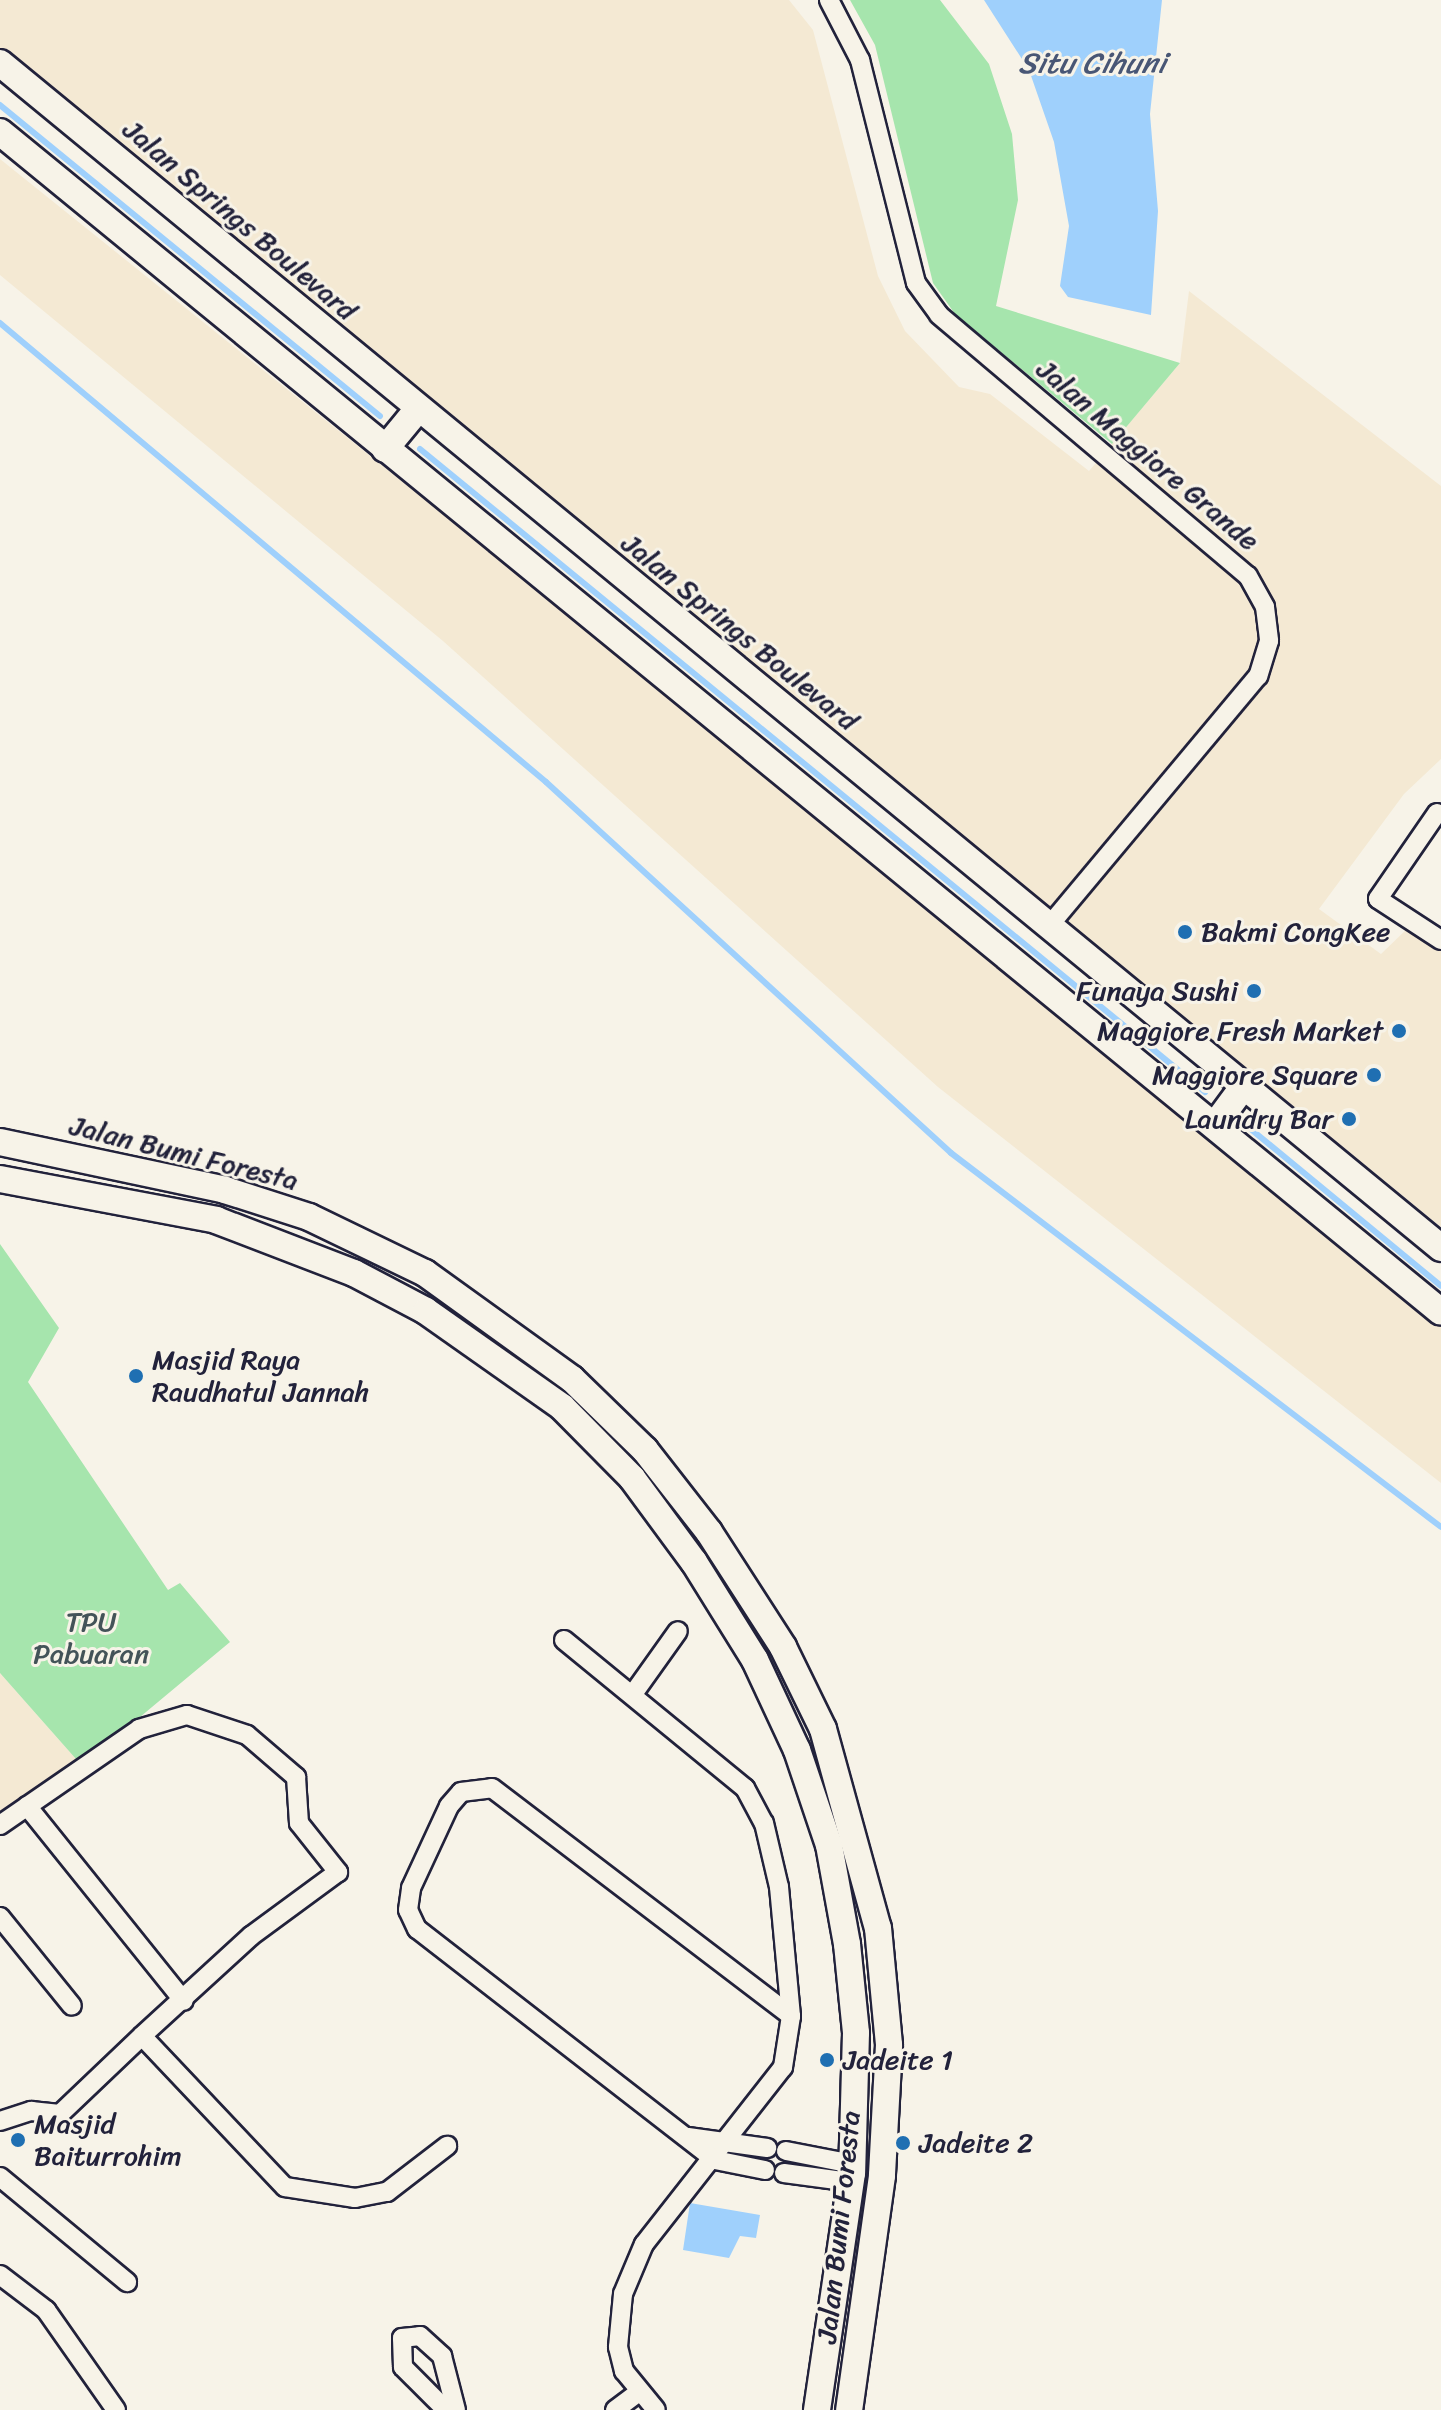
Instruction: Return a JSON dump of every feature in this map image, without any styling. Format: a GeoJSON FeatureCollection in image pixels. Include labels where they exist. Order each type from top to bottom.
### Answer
{"type":"FeatureCollection","features":[{"type":"Feature","properties":{"kind":"main road","name":"Jalan Springs Boulevard"},"geometry":{"type":"LineString","coordinates":[[0,63],[1441,1248]]}},
{"type":"Feature","properties":{"kind":"main road"},"geometry":{"type":"LineString","coordinates":[[0,132],[1441,1312]]}},
{"type":"Feature","properties":{"kind":"main road"},"geometry":{"type":"LineString","coordinates":[[385,449],[418,409]]}},
{"type":"Feature","properties":{"kind":"main road"},"geometry":{"type":"LineString","coordinates":[[1215,1125],[1243,1087]]}},
{"type":"Feature","properties":{"kind":"main road","name":"Jalan Bumi Foresta"},"geometry":{"type":"LineString","coordinates":[[0,1142],[120,1167],[309,1217],[425,1273],[572,1379],[645,1450],[709,1532],[783,1647],[823,1729],[857,1835],[886,1985],[882,2176],[849,2410]]}},
{"type":"Feature","properties":{"kind":"main road"},"geometry":{"type":"LineString","coordinates":[[114,1201],[120,1167]]}},
{"type":"Feature","properties":{"kind":"main road","name":"Jalan Bumi Foresta"},"geometry":{"type":"LineString","coordinates":[[0,1179],[216,1220],[354,1273],[426,1311],[562,1407],[632,1478],[755,1660],[829,1845],[856,2033],[852,2173],[817,2410]]}},
{"type":"Feature","properties":{"kind":"main road"},"geometry":{"type":"LineString","coordinates":[[852,2173],[882,2176]]}},
{"type":"Feature","properties":{"kind":"street","name":"Jalan Maggiore Grande"},"geometry":{"type":"LineString","coordinates":[[829,0],[860,60],[924,294],[1248,576],[1265,607],[1269,641],[1258,676],[1048,927]]}},
{"type":"Feature","properties":{"kind":"street"},"geometry":{"type":"LineString","coordinates":[[1437,813],[1378,899],[1441,940]]}},
{"type":"Feature","properties":{"kind":"street"},"geometry":{"type":"LineString","coordinates":[[633,1694],[678,1631]]}},
{"type":"Feature","properties":{"kind":"street"},"geometry":{"type":"LineString","coordinates":[[564,1640],[745,1788],[755,1805],[779,1887],[791,2016],[783,2067],[715,2160],[644,2244],[626,2283],[618,2347],[640,2391],[656,2410]]}},
{"type":"Feature","properties":{"kind":"street"},"geometry":{"type":"LineString","coordinates":[[0,1825],[139,1729],[187,1715],[234,1725],[296,1777],[299,1823],[338,1872],[251,1936],[60,2114],[31,2111],[0,2121]]}},
{"type":"Feature","properties":{"kind":"street"},"geometry":{"type":"LineString","coordinates":[[765,2170],[715,2160],[417,1929],[408,1910],[411,1888],[449,1806],[461,1792],[492,1788],[791,2016]]}},
{"type":"Feature","properties":{"kind":"street"},"geometry":{"type":"LineString","coordinates":[[27,1806],[184,2001]]}},
{"type":"Feature","properties":{"kind":"street"},"geometry":{"type":"LineString","coordinates":[[0,1917],[72,2006]]}},
{"type":"Feature","properties":{"kind":"street"},"geometry":{"type":"LineString","coordinates":[[142,2036],[285,2187],[355,2198],[387,2192],[447,2146]]}},
{"type":"Feature","properties":{"kind":"street"},"geometry":{"type":"LineString","coordinates":[[688,2137],[767,2148]]}},
{"type":"Feature","properties":{"kind":"street"},"geometry":{"type":"LineString","coordinates":[[786,2151],[852,2173]]}},
{"type":"Feature","properties":{"kind":"street"},"geometry":{"type":"LineString","coordinates":[[784,2173],[852,2173]]}},
{"type":"Feature","properties":{"kind":"street"},"geometry":{"type":"LineString","coordinates":[[0,2177],[127,2282]]}},
{"type":"Feature","properties":{"kind":"street"},"geometry":{"type":"LineString","coordinates":[[0,2275],[46,2310],[116,2410]]}},
{"type":"Feature","properties":{"kind":"street"},"geometry":{"type":"LineString","coordinates":[[446,2410],[403,2367],[402,2338],[420,2336],[442,2356],[456,2410]]}},
{"type":"Feature","properties":{"kind":"street"},"geometry":{"type":"LineString","coordinates":[[615,2410],[640,2391]]}},
{"type":"Feature","properties":{"kind":"shaded area"},"geometry":{"type":"Polygon","coordinates":[[[0,0],[789,0],[813,30],[878,276],[905,331],[959,387],[990,394],[1089,471],[1180,363],[1189,291],[1441,486],[1441,759],[1404,794],[1319,909],[1381,954],[1409,927],[1441,950],[1441,1227],[0,49],[0,0]]]}},
{"type":"Feature","properties":{"kind":"shaded area"},"geometry":{"type":"Polygon","coordinates":[[[0,159],[1057,1007],[1441,1326],[1441,1483],[938,1087],[443,641],[0,275],[0,159]]]}},
{"type":"Feature","properties":{"kind":"shaded area"},"geometry":{"type":"Polygon","coordinates":[[[0,1673],[76,1759],[0,1814],[0,1673]]]}},
{"type":"Feature","properties":{"kind":"green space"},"geometry":{"type":"Polygon","coordinates":[[[850,0],[940,0],[989,64],[1012,134],[1018,200],[996,306],[1180,363],[1112,444],[955,314],[933,283],[875,45],[850,0]]]}},
{"type":"Feature","properties":{"kind":"green space","name":"TPU Pabuaran"},"geometry":{"type":"Polygon","coordinates":[[[0,1244],[59,1328],[28,1382],[168,1590],[180,1583],[230,1642],[128,1727],[76,1759],[0,1673],[0,1244]]]}},
{"type":"Feature","properties":{"kind":"water","name":"Situ Cihuni"},"geometry":{"type":"Polygon","coordinates":[[[984,0],[1162,0],[1150,114],[1158,211],[1151,315],[1068,297],[1060,286],[1069,226],[1054,142],[1029,70],[984,0]]]}},
{"type":"Feature","properties":{"kind":"water"},"geometry":{"type":"Polygon","coordinates":[[[690,2203],[760,2215],[756,2238],[740,2236],[729,2258],[683,2250],[690,2203]]]}},
{"type":"Feature","properties":{"kind":"waterway"},"geometry":{"type":"LineString","coordinates":[[0,105],[380,416]]}},
{"type":"Feature","properties":{"kind":"waterway"},"geometry":{"type":"LineString","coordinates":[[0,323],[546,782],[951,1153],[1441,1527]]}},
{"type":"Feature","properties":{"kind":"waterway"},"geometry":{"type":"LineString","coordinates":[[420,449],[1205,1092]]}},
{"type":"Feature","properties":{"kind":"waterway"},"geometry":{"type":"LineString","coordinates":[[1247,1126],[1441,1286]]}},
{"type":"Feature","properties":{"kind":"place","name":"Bakmi CongKee"},"geometry":{"type":"Point","coordinates":[1185,932]}},
{"type":"Feature","properties":{"kind":"place","name":"Funaya Sushi"},"geometry":{"type":"Point","coordinates":[1254,991]}},
{"type":"Feature","properties":{"kind":"place","name":"Maggiore Fresh Market"},"geometry":{"type":"Point","coordinates":[1399,1031]}},
{"type":"Feature","properties":{"kind":"place","name":"Maggiore Square"},"geometry":{"type":"Point","coordinates":[1374,1075]}},
{"type":"Feature","properties":{"kind":"place","name":"Laundry Bar"},"geometry":{"type":"Point","coordinates":[1349,1119]}},
{"type":"Feature","properties":{"kind":"place","name":"Masjid Raya Raudhatul Jannah"},"geometry":{"type":"Point","coordinates":[136,1376]}},
{"type":"Feature","properties":{"kind":"place","name":"Jadeite 1"},"geometry":{"type":"Point","coordinates":[827,2060]}},
{"type":"Feature","properties":{"kind":"place","name":"Masjid Baiturrohim"},"geometry":{"type":"Point","coordinates":[18,2140]}},
{"type":"Feature","properties":{"kind":"place","name":"Jadeite 2"},"geometry":{"type":"Point","coordinates":[903,2143]}}]}
